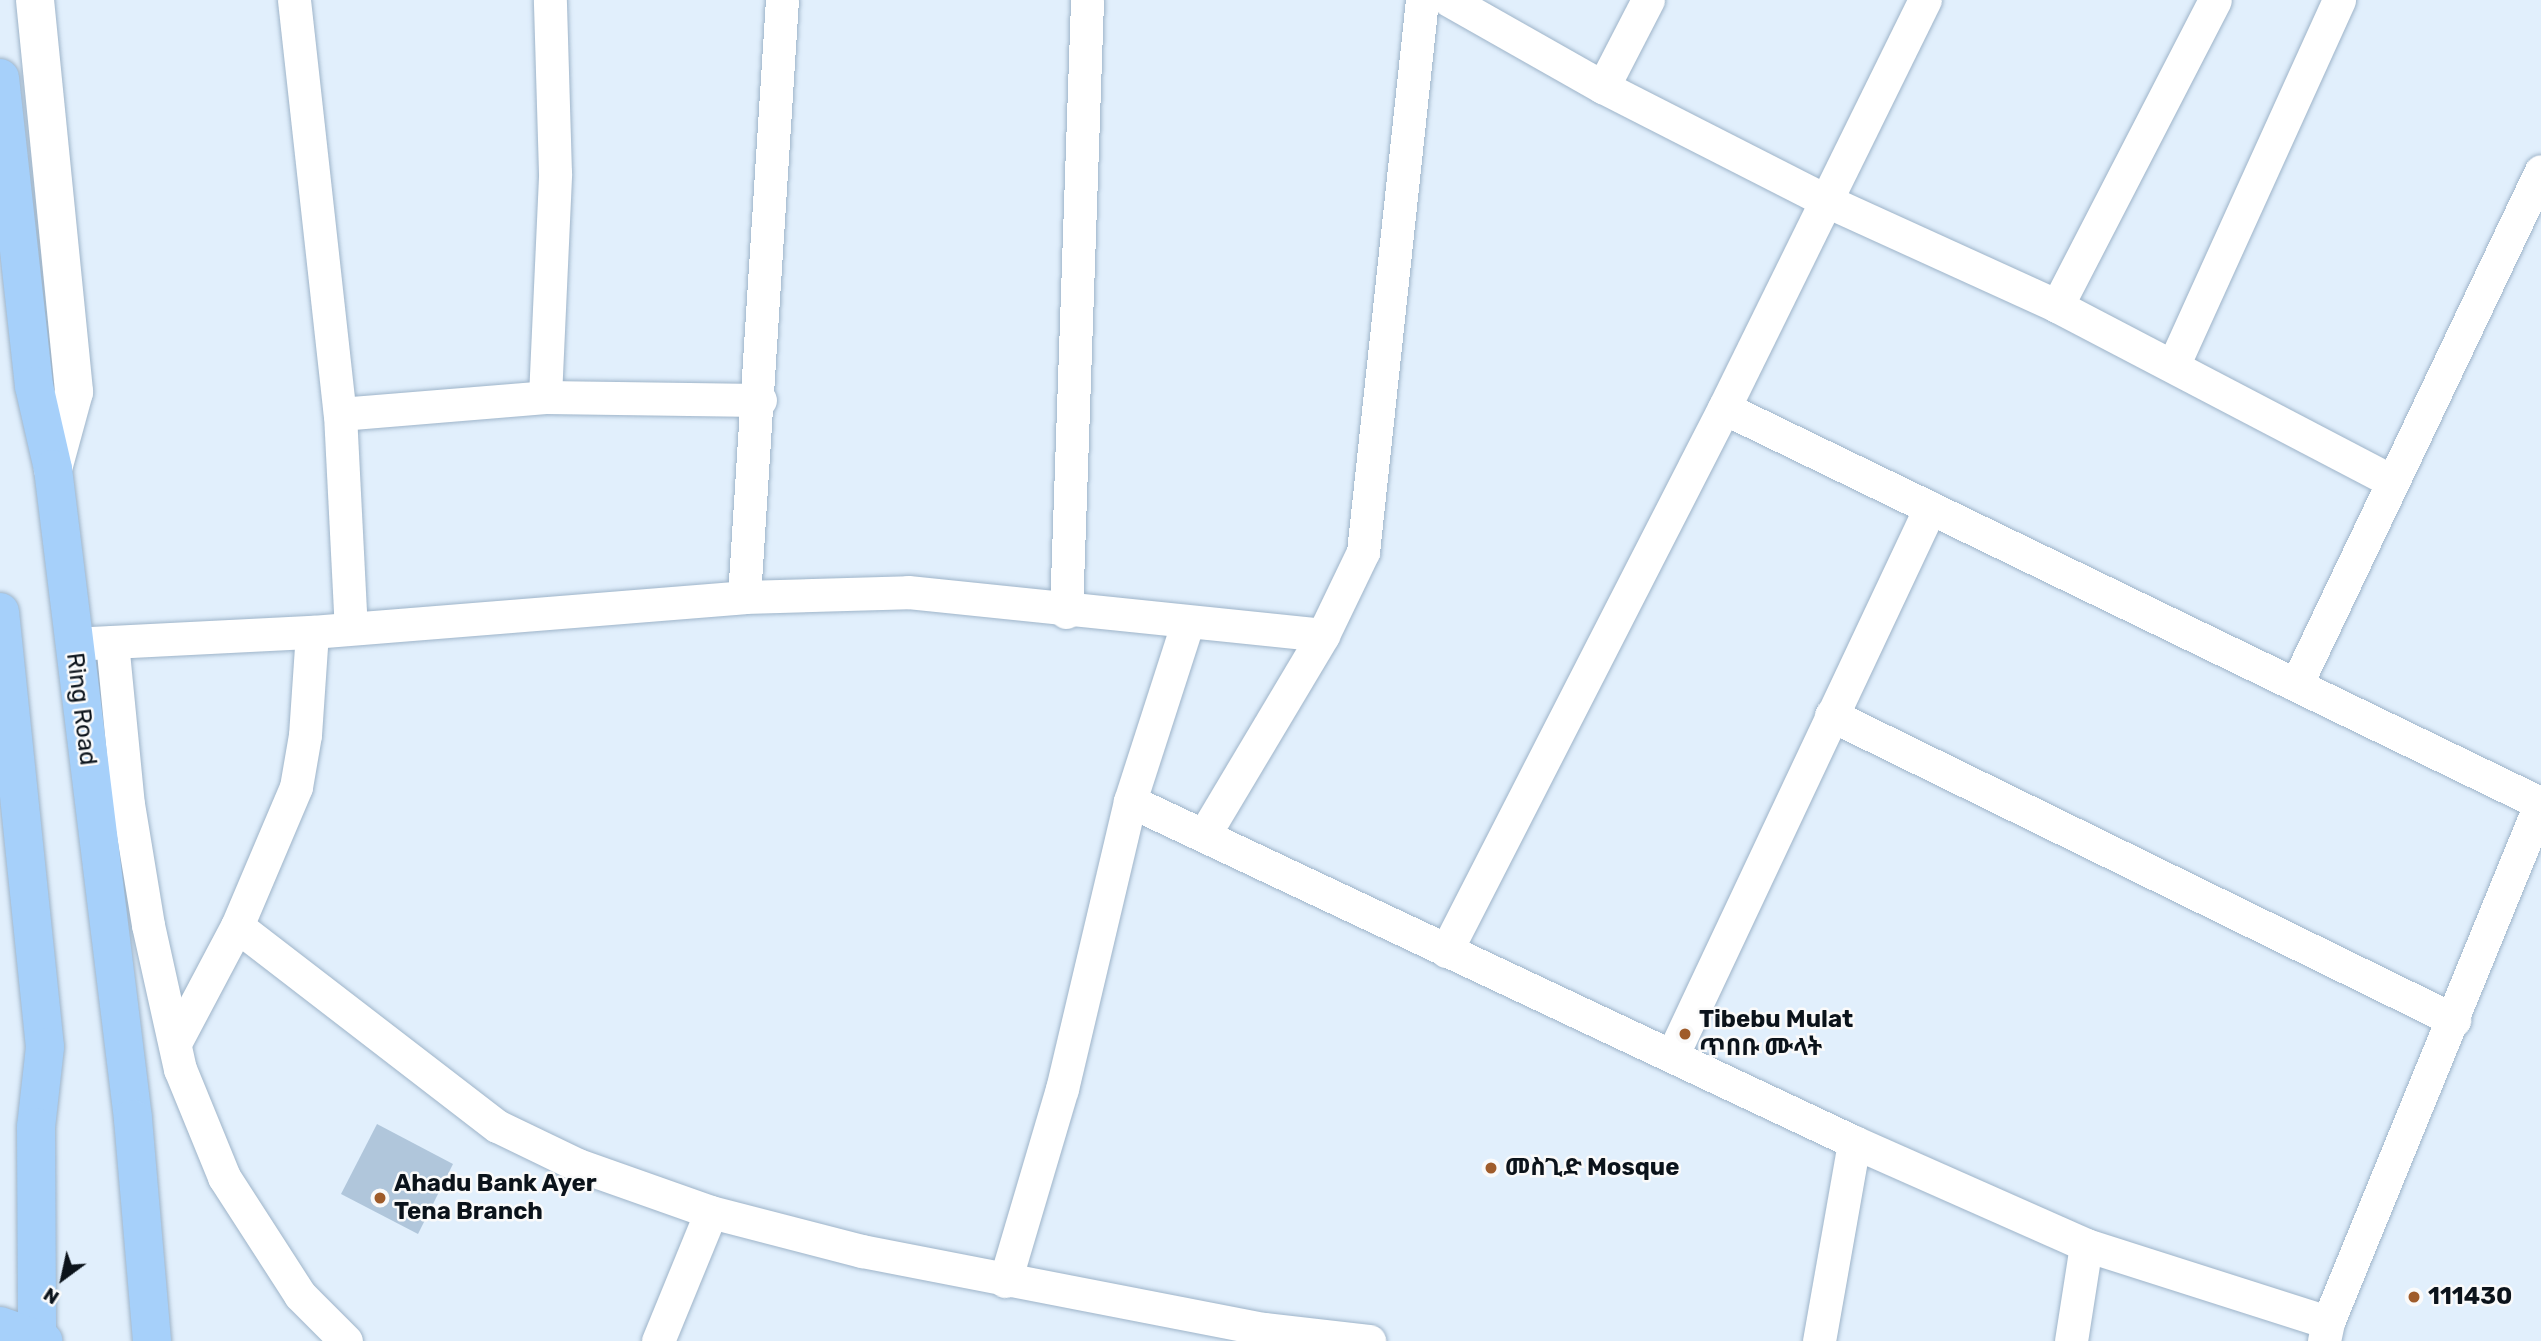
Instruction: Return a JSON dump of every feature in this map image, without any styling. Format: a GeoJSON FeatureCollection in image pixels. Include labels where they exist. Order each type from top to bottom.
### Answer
{"type":"FeatureCollection","features":[{"type":"Feature","properties":{"kind":"highway","name":"Ring Road"},"geometry":{"type":"LineString","coordinates":[[0,78],[34,386],[53,469],[133,1119],[152,1341]]}},
{"type":"Feature","properties":{"kind":"highway"},"geometry":{"type":"LineString","coordinates":[[0,612],[45,1047],[36,1127],[39,1340],[0,1326]]}},
{"type":"Feature","properties":{"kind":"street"},"geometry":{"type":"LineString","coordinates":[[34,0],[74,392],[53,469]]}},
{"type":"Feature","properties":{"kind":"street"},"geometry":{"type":"LineString","coordinates":[[294,0],[340,414],[351,628]]}},
{"type":"Feature","properties":{"kind":"street"},"geometry":{"type":"LineString","coordinates":[[545,397],[555,173],[550,0]]}},
{"type":"Feature","properties":{"kind":"street"},"geometry":{"type":"LineString","coordinates":[[744,597],[760,400],[782,0]]}},
{"type":"Feature","properties":{"kind":"street"},"geometry":{"type":"LineString","coordinates":[[1066,612],[1087,0]]}},
{"type":"Feature","properties":{"kind":"street"},"geometry":{"type":"LineString","coordinates":[[1204,835],[1323,635],[1363,552],[1422,0]]}},
{"type":"Feature","properties":{"kind":"street"},"geometry":{"type":"LineString","coordinates":[[1449,0],[1603,87],[1827,201],[2057,306],[2392,481]]}},
{"type":"Feature","properties":{"kind":"street"},"geometry":{"type":"LineString","coordinates":[[1603,87],[1648,0]]}},
{"type":"Feature","properties":{"kind":"street"},"geometry":{"type":"LineString","coordinates":[[1446,951],[1724,408],[1925,0]]}},
{"type":"Feature","properties":{"kind":"street"},"geometry":{"type":"LineString","coordinates":[[2057,306],[2216,0]]}},
{"type":"Feature","properties":{"kind":"street"},"geometry":{"type":"LineString","coordinates":[[2173,366],[2339,0]]}},
{"type":"Feature","properties":{"kind":"street"},"geometry":{"type":"LineString","coordinates":[[2296,685],[2541,171]]}},
{"type":"Feature","properties":{"kind":"street"},"geometry":{"type":"LineString","coordinates":[[340,414],[545,397],[760,400]]}},
{"type":"Feature","properties":{"kind":"street"},"geometry":{"type":"LineString","coordinates":[[1130,801],[1854,1142],[2086,1245],[2326,1332],[2541,802],[1724,408]]}},
{"type":"Feature","properties":{"kind":"street"},"geometry":{"type":"LineString","coordinates":[[1672,1056],[1930,508]]}},
{"type":"Feature","properties":{"kind":"street"},"geometry":{"type":"LineString","coordinates":[[73,644],[312,632],[744,597],[908,592],[1066,612],[1323,635]]}},
{"type":"Feature","properties":{"kind":"street"},"geometry":{"type":"LineString","coordinates":[[1005,1281],[1062,1089],[1130,801],[1187,624]]}},
{"type":"Feature","properties":{"kind":"street"},"geometry":{"type":"LineString","coordinates":[[175,1043],[237,926],[296,788],[305,736],[312,632]]}},
{"type":"Feature","properties":{"kind":"street"},"geometry":{"type":"LineString","coordinates":[[112,642],[128,804],[148,925],[180,1069],[224,1177],[300,1295],[346,1341]]}},
{"type":"Feature","properties":{"kind":"street"},"geometry":{"type":"LineString","coordinates":[[1831,715],[2454,1020]]}},
{"type":"Feature","properties":{"kind":"street"},"geometry":{"type":"LineString","coordinates":[[237,926],[497,1126],[578,1165],[710,1212],[862,1251],[1263,1335],[1369,1341]]}},
{"type":"Feature","properties":{"kind":"street"},"geometry":{"type":"LineString","coordinates":[[1819,1341],[1854,1142]]}},
{"type":"Feature","properties":{"kind":"street"},"geometry":{"type":"LineString","coordinates":[[657,1341],[710,1212]]}},
{"type":"Feature","properties":{"kind":"street"},"geometry":{"type":"LineString","coordinates":[[2071,1341],[2086,1245]]}},
{"type":"Feature","properties":{"kind":"building"},"geometry":{"type":"Polygon","coordinates":[[[377,1124],[453,1164],[418,1234],[341,1194],[377,1124]]]}},
{"type":"Feature","properties":{"kind":"place","name":"Tibebu Mulat ጥበቡ ሙላት"},"geometry":{"type":"Point","coordinates":[1685,1034]}},
{"type":"Feature","properties":{"kind":"place","name":"መስጊድ Mosque"},"geometry":{"type":"Point","coordinates":[1491,1168]}},
{"type":"Feature","properties":{"kind":"place","name":"Ahadu Bank Ayer Tena Branch"},"geometry":{"type":"Point","coordinates":[380,1198]}},
{"type":"Feature","properties":{"kind":"place","name":"111430"},"geometry":{"type":"Point","coordinates":[2414,1297]}}]}
